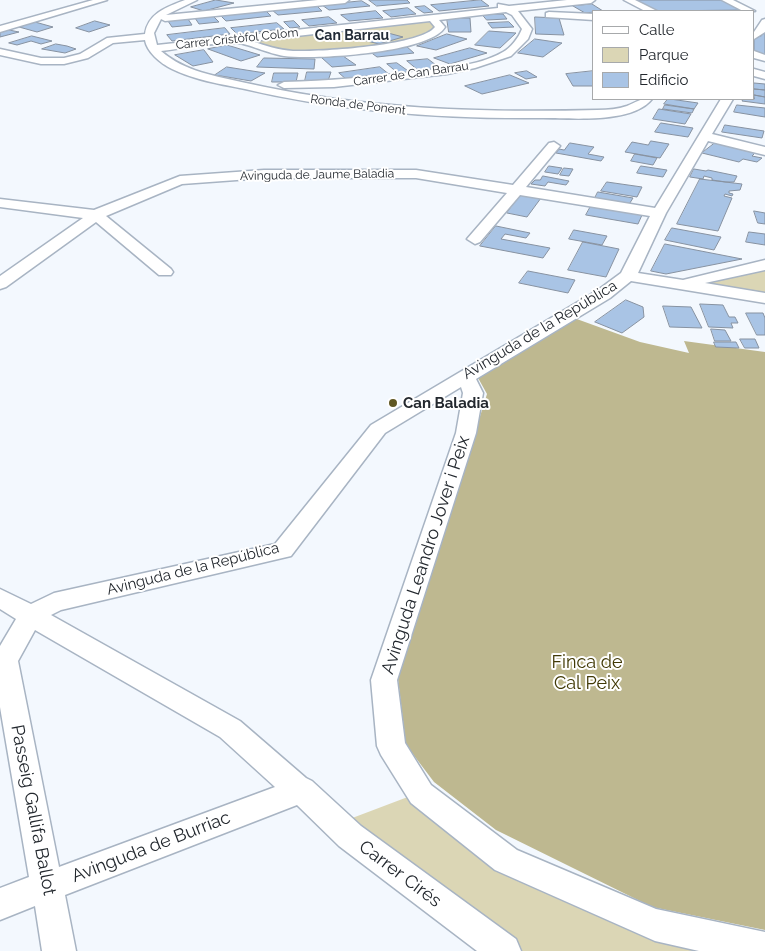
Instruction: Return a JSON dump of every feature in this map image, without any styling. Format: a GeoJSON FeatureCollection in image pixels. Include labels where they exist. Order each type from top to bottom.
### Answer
{"type":"FeatureCollection","features":[{"type":"Feature","properties":{"kind":"street"},"geometry":{"type":"LineString","coordinates":[[0,29],[103,0]]}},
{"type":"Feature","properties":{"kind":"street"},"geometry":{"type":"LineString","coordinates":[[152,18],[192,0]]}},
{"type":"Feature","properties":{"kind":"street"},"geometry":{"type":"LineString","coordinates":[[223,13],[250,4],[287,0]]}},
{"type":"Feature","properties":{"kind":"street"},"geometry":{"type":"LineString","coordinates":[[152,18],[223,13],[343,0]]}},
{"type":"Feature","properties":{"kind":"street"},"geometry":{"type":"LineString","coordinates":[[490,0],[510,11],[592,17]]}},
{"type":"Feature","properties":{"kind":"street","name":"Carrer Cristòfol Colom"},"geometry":{"type":"LineString","coordinates":[[101,45],[111,40],[128,37],[151,43],[239,39],[432,17],[510,11],[591,0]]}},
{"type":"Feature","properties":{"kind":"street"},"geometry":{"type":"LineString","coordinates":[[628,0],[650,10]]}},
{"type":"Feature","properties":{"kind":"street"},"geometry":{"type":"LineString","coordinates":[[726,0],[748,10]]}},
{"type":"Feature","properties":{"kind":"street","name":"Carrer de Can Barrau"},"geometry":{"type":"LineString","coordinates":[[234,84],[309,86],[447,71],[498,58],[516,47],[527,28],[510,11]]}},
{"type":"Feature","properties":{"kind":"street"},"geometry":{"type":"LineString","coordinates":[[239,39],[272,52],[294,54],[364,49],[410,43],[425,39],[437,32],[440,27],[432,17]]}},
{"type":"Feature","properties":{"kind":"street"},"geometry":{"type":"LineString","coordinates":[[151,43],[152,18]]}},
{"type":"Feature","properties":{"kind":"street"},"geometry":{"type":"LineString","coordinates":[[755,35],[760,32],[765,22]]}},
{"type":"Feature","properties":{"kind":"street"},"geometry":{"type":"LineString","coordinates":[[0,52],[41,61],[64,61],[84,56],[121,29]]}},
{"type":"Feature","properties":{"kind":"street","name":"Ronda de Ponent"},"geometry":{"type":"LineString","coordinates":[[151,43],[160,57],[178,68],[271,94],[416,112],[612,113],[633,108],[645,100]]}},
{"type":"Feature","properties":{"kind":"street"},"geometry":{"type":"LineString","coordinates":[[304,99],[302,91],[309,86]]}},
{"type":"Feature","properties":{"kind":"street","name":"Avinguda de la República"},"geometry":{"type":"LineString","coordinates":[[30,616],[54,602],[282,550],[378,429],[604,294],[628,276],[659,214],[726,100]]}},
{"type":"Feature","properties":{"kind":"street"},"geometry":{"type":"LineString","coordinates":[[704,136],[765,151]]}},
{"type":"Feature","properties":{"kind":"street"},"geometry":{"type":"LineString","coordinates":[[475,239],[519,190],[554,146]]}},
{"type":"Feature","properties":{"kind":"street","name":"Avinguda de Jaume Baladia"},"geometry":{"type":"LineString","coordinates":[[0,284],[96,216],[180,180],[264,174],[416,174],[659,214]]}},
{"type":"Feature","properties":{"kind":"street"},"geometry":{"type":"LineString","coordinates":[[0,203],[96,216],[165,272]]}},
{"type":"Feature","properties":{"kind":"street"},"geometry":{"type":"LineString","coordinates":[[685,284],[691,280],[765,265]]}},
{"type":"Feature","properties":{"kind":"street"},"geometry":{"type":"LineString","coordinates":[[628,276],[765,298]]}},
{"type":"Feature","properties":{"kind":"street","name":"Avinguda Leandro Jover i Peix"},"geometry":{"type":"LineString","coordinates":[[465,376],[473,393],[466,433],[384,680],[391,746],[421,794],[506,860],[655,925],[765,949]]}},
{"type":"Feature","properties":{"kind":"street","name":"Carrer Cirés"},"geometry":{"type":"LineString","coordinates":[[0,598],[230,729],[296,788],[302,790],[350,836],[504,951]]}},
{"type":"Feature","properties":{"kind":"street","name":"Passeig Gallifa Ballot"},"geometry":{"type":"LineString","coordinates":[[30,616],[5,661],[48,885],[58,951]]}},
{"type":"Feature","properties":{"kind":"street","name":"Avinguda de Burriac"},"geometry":{"type":"LineString","coordinates":[[0,904],[302,790]]}},
{"type":"Feature","properties":{"kind":"green space"},"geometry":{"type":"Polygon","coordinates":[[[428,22],[434,25],[433,33],[396,43],[355,50],[293,52],[271,49],[249,42],[428,22]]]}},
{"type":"Feature","properties":{"kind":"green space"},"geometry":{"type":"Polygon","coordinates":[[[765,270],[765,295],[710,287],[708,281],[765,270]]]}},
{"type":"Feature","properties":{"kind":"green space","name":"Finca de Cal Peix"},"geometry":{"type":"Polygon","coordinates":[[[574,318],[640,342],[689,353],[684,341],[765,352],[765,930],[652,907],[496,830],[434,782],[406,745],[398,679],[487,394],[477,376],[574,318]]]}},
{"type":"Feature","properties":{"kind":"green space"},"geometry":{"type":"Polygon","coordinates":[[[413,795],[500,863],[736,951],[516,951],[347,820],[413,795]]]}},
{"type":"Feature","properties":{"kind":"building"},"geometry":{"type":"Polygon","coordinates":[[[216,0],[234,3],[204,11],[191,7],[216,0]]]}},
{"type":"Feature","properties":{"kind":"building"},"geometry":{"type":"Polygon","coordinates":[[[369,0],[407,0],[410,3],[377,6],[369,0]]]}},
{"type":"Feature","properties":{"kind":"building"},"geometry":{"type":"Polygon","coordinates":[[[481,0],[489,6],[439,11],[431,5],[481,0]]]}},
{"type":"Feature","properties":{"kind":"building"},"geometry":{"type":"Polygon","coordinates":[[[630,0],[723,0],[746,10],[652,10],[630,0]]]}},
{"type":"Feature","properties":{"kind":"building"},"geometry":{"type":"Polygon","coordinates":[[[362,1],[370,6],[329,10],[322,5],[362,1]]]}},
{"type":"Feature","properties":{"kind":"building"},"geometry":{"type":"Polygon","coordinates":[[[592,4],[601,10],[592,10],[592,12],[585,13],[573,6],[592,4]]]}},
{"type":"Feature","properties":{"kind":"building"},"geometry":{"type":"Polygon","coordinates":[[[316,5],[322,11],[278,15],[272,10],[316,5]]]}},
{"type":"Feature","properties":{"kind":"building"},"geometry":{"type":"Polygon","coordinates":[[[425,6],[433,12],[424,13],[415,7],[425,6]]]}},
{"type":"Feature","properties":{"kind":"building"},"geometry":{"type":"Polygon","coordinates":[[[408,8],[416,14],[391,17],[383,11],[408,8]]]}},
{"type":"Feature","properties":{"kind":"building"},"geometry":{"type":"Polygon","coordinates":[[[265,10],[271,16],[226,21],[220,15],[265,10]]]}},
{"type":"Feature","properties":{"kind":"building"},"geometry":{"type":"Polygon","coordinates":[[[376,11],[383,18],[349,21],[341,15],[376,11]]]}},
{"type":"Feature","properties":{"kind":"building"},"geometry":{"type":"Polygon","coordinates":[[[482,14],[503,14],[507,19],[487,20],[482,14]]]}},
{"type":"Feature","properties":{"kind":"building"},"geometry":{"type":"Polygon","coordinates":[[[213,16],[219,22],[199,24],[195,18],[213,16]]]}},
{"type":"Feature","properties":{"kind":"building"},"geometry":{"type":"Polygon","coordinates":[[[329,17],[337,23],[309,26],[302,20],[329,17]]]}},
{"type":"Feature","properties":{"kind":"building"},"geometry":{"type":"Polygon","coordinates":[[[535,17],[559,18],[564,35],[536,34],[535,17]]]}},
{"type":"Feature","properties":{"kind":"building"},"geometry":{"type":"Polygon","coordinates":[[[447,18],[470,18],[471,32],[449,32],[447,18]]]}},
{"type":"Feature","properties":{"kind":"building"},"geometry":{"type":"Polygon","coordinates":[[[188,19],[192,25],[172,27],[168,21],[188,19]]]}},
{"type":"Feature","properties":{"kind":"building"},"geometry":{"type":"Polygon","coordinates":[[[95,21],[110,25],[89,32],[76,28],[95,21]]]}},
{"type":"Feature","properties":{"kind":"building"},"geometry":{"type":"Polygon","coordinates":[[[294,21],[300,27],[290,28],[284,22],[294,21]]]}},
{"type":"Feature","properties":{"kind":"building"},"geometry":{"type":"Polygon","coordinates":[[[35,22],[53,27],[37,32],[19,27],[35,22]]]}},
{"type":"Feature","properties":{"kind":"building"},"geometry":{"type":"Polygon","coordinates":[[[509,22],[514,27],[492,28],[488,23],[509,22]]]}},
{"type":"Feature","properties":{"kind":"building"},"geometry":{"type":"Polygon","coordinates":[[[277,23],[284,29],[237,34],[231,28],[277,23]]]}},
{"type":"Feature","properties":{"kind":"building"},"geometry":{"type":"Polygon","coordinates":[[[225,28],[230,34],[172,41],[167,35],[225,28]]]}},
{"type":"Feature","properties":{"kind":"building"},"geometry":{"type":"Polygon","coordinates":[[[765,28],[765,56],[755,52],[755,38],[761,36],[765,28]]]}},
{"type":"Feature","properties":{"kind":"building"},"geometry":{"type":"Polygon","coordinates":[[[9,30],[19,32],[0,37],[0,32],[9,30]]]}},
{"type":"Feature","properties":{"kind":"building"},"geometry":{"type":"Polygon","coordinates":[[[489,31],[516,33],[500,48],[475,45],[489,31]]]}},
{"type":"Feature","properties":{"kind":"building","name":"Can Barrau"},"geometry":{"type":"Polygon","coordinates":[[[388,33],[403,37],[379,44],[363,40],[388,33]]]}},
{"type":"Feature","properties":{"kind":"building"},"geometry":{"type":"Polygon","coordinates":[[[447,34],[467,39],[436,50],[417,46],[447,34]]]}},
{"type":"Feature","properties":{"kind":"building"},"geometry":{"type":"Polygon","coordinates":[[[32,36],[52,41],[41,44],[31,41],[17,45],[9,43],[32,36]]]}},
{"type":"Feature","properties":{"kind":"building"},"geometry":{"type":"Polygon","coordinates":[[[535,39],[562,43],[543,57],[518,53],[535,39]]]}},
{"type":"Feature","properties":{"kind":"building"},"geometry":{"type":"Polygon","coordinates":[[[56,44],[76,49],[65,53],[42,49],[56,44]]]}},
{"type":"Feature","properties":{"kind":"building"},"geometry":{"type":"Polygon","coordinates":[[[227,45],[260,55],[241,61],[208,49],[227,45]]]}},
{"type":"Feature","properties":{"kind":"building"},"geometry":{"type":"Polygon","coordinates":[[[406,46],[414,53],[377,57],[369,51],[406,46]]]}},
{"type":"Feature","properties":{"kind":"building"},"geometry":{"type":"Polygon","coordinates":[[[470,48],[487,53],[450,64],[434,58],[470,48]]]}},
{"type":"Feature","properties":{"kind":"building"},"geometry":{"type":"Polygon","coordinates":[[[204,50],[213,62],[193,66],[175,55],[204,50]]]}},
{"type":"Feature","properties":{"kind":"building"},"geometry":{"type":"Polygon","coordinates":[[[343,56],[356,65],[332,67],[322,58],[343,56]]]}},
{"type":"Feature","properties":{"kind":"building"},"geometry":{"type":"Polygon","coordinates":[[[264,58],[315,59],[314,69],[257,67],[264,58]]]}},
{"type":"Feature","properties":{"kind":"building"},"geometry":{"type":"Polygon","coordinates":[[[428,59],[440,68],[419,71],[407,61],[428,59]]]}},
{"type":"Feature","properties":{"kind":"building"},"geometry":{"type":"Polygon","coordinates":[[[397,63],[411,73],[399,74],[387,64],[397,63]]]}},
{"type":"Feature","properties":{"kind":"building"},"geometry":{"type":"Polygon","coordinates":[[[227,67],[265,73],[251,81],[215,75],[227,67]]]}},
{"type":"Feature","properties":{"kind":"building"},"geometry":{"type":"Polygon","coordinates":[[[380,67],[390,75],[347,80],[339,73],[380,67]]]}},
{"type":"Feature","properties":{"kind":"building"},"geometry":{"type":"Polygon","coordinates":[[[527,71],[537,77],[526,79],[515,73],[527,71]]]}},
{"type":"Feature","properties":{"kind":"building"},"geometry":{"type":"Polygon","coordinates":[[[592,71],[592,86],[573,86],[566,74],[592,71]]]}},
{"type":"Feature","properties":{"kind":"building"},"geometry":{"type":"Polygon","coordinates":[[[307,72],[331,72],[328,81],[305,81],[307,72]]]}},
{"type":"Feature","properties":{"kind":"building"},"geometry":{"type":"Polygon","coordinates":[[[274,73],[298,73],[296,82],[272,82],[274,73]]]}},
{"type":"Feature","properties":{"kind":"building"},"geometry":{"type":"Polygon","coordinates":[[[510,75],[529,83],[482,94],[465,86],[510,75]]]}},
{"type":"Feature","properties":{"kind":"building"},"geometry":{"type":"Polygon","coordinates":[[[755,83],[765,84],[765,90],[755,89],[755,83]]]}},
{"type":"Feature","properties":{"kind":"building"},"geometry":{"type":"Polygon","coordinates":[[[755,89],[765,90],[765,97],[755,95],[755,89]]]}},
{"type":"Feature","properties":{"kind":"building"},"geometry":{"type":"Polygon","coordinates":[[[755,95],[765,97],[765,104],[742,101],[755,100],[755,95]]]}},
{"type":"Feature","properties":{"kind":"building"},"geometry":{"type":"Polygon","coordinates":[[[667,100],[698,103],[694,109],[664,104],[667,100]]]}},
{"type":"Feature","properties":{"kind":"building"},"geometry":{"type":"Polygon","coordinates":[[[665,105],[694,109],[692,113],[663,109],[665,105]]]}},
{"type":"Feature","properties":{"kind":"building"},"geometry":{"type":"Polygon","coordinates":[[[737,105],[765,108],[765,117],[734,112],[737,105]]]}},
{"type":"Feature","properties":{"kind":"building"},"geometry":{"type":"Polygon","coordinates":[[[659,109],[691,114],[685,124],[653,119],[659,109]]]}},
{"type":"Feature","properties":{"kind":"building"},"geometry":{"type":"Polygon","coordinates":[[[661,123],[693,128],[688,137],[655,132],[661,123]]]}},
{"type":"Feature","properties":{"kind":"building"},"geometry":{"type":"Polygon","coordinates":[[[725,125],[764,131],[762,138],[722,132],[725,125]]]}},
{"type":"Feature","properties":{"kind":"building"},"geometry":{"type":"Polygon","coordinates":[[[651,141],[669,144],[660,158],[625,152],[632,142],[648,145],[651,141]]]}},
{"type":"Feature","properties":{"kind":"building"},"geometry":{"type":"Polygon","coordinates":[[[570,143],[594,147],[588,154],[604,157],[601,161],[556,153],[559,149],[564,150],[570,143]]]}},
{"type":"Feature","properties":{"kind":"building"},"geometry":{"type":"Polygon","coordinates":[[[715,143],[755,153],[752,156],[762,158],[757,162],[743,159],[739,162],[702,153],[715,143]]]}},
{"type":"Feature","properties":{"kind":"building"},"geometry":{"type":"Polygon","coordinates":[[[635,154],[657,158],[653,165],[631,161],[635,154]]]}},
{"type":"Feature","properties":{"kind":"building"},"geometry":{"type":"Polygon","coordinates":[[[549,166],[562,168],[558,174],[545,172],[549,166]]]}},
{"type":"Feature","properties":{"kind":"building"},"geometry":{"type":"Polygon","coordinates":[[[641,166],[667,170],[663,177],[637,173],[641,166]]]}},
{"type":"Feature","properties":{"kind":"building"},"geometry":{"type":"Polygon","coordinates":[[[564,168],[573,169],[569,176],[560,175],[564,168]]]}},
{"type":"Feature","properties":{"kind":"building"},"geometry":{"type":"Polygon","coordinates":[[[694,169],[737,176],[734,182],[712,180],[712,178],[704,176],[703,179],[690,177],[694,169]]]}},
{"type":"Feature","properties":{"kind":"building"},"geometry":{"type":"Polygon","coordinates":[[[543,176],[569,181],[566,185],[548,182],[545,186],[531,184],[535,180],[540,180],[543,176]]]}},
{"type":"Feature","properties":{"kind":"building"},"geometry":{"type":"Polygon","coordinates":[[[700,179],[742,184],[740,190],[729,191],[729,193],[733,194],[732,196],[725,194],[724,196],[732,198],[718,231],[677,224],[700,179]]]}},
{"type":"Feature","properties":{"kind":"building"},"geometry":{"type":"Polygon","coordinates":[[[607,182],[642,187],[637,197],[601,191],[607,182]]]}},
{"type":"Feature","properties":{"kind":"building"},"geometry":{"type":"Polygon","coordinates":[[[598,192],[633,198],[628,206],[594,200],[598,192]]]}},
{"type":"Feature","properties":{"kind":"building"},"geometry":{"type":"Polygon","coordinates":[[[521,194],[541,198],[527,217],[507,213],[521,194]]]}},
{"type":"Feature","properties":{"kind":"building"},"geometry":{"type":"Polygon","coordinates":[[[591,206],[642,215],[638,224],[586,215],[591,206]]]}},
{"type":"Feature","properties":{"kind":"building"},"geometry":{"type":"Polygon","coordinates":[[[754,211],[765,213],[765,224],[758,223],[754,211]]]}},
{"type":"Feature","properties":{"kind":"building"},"geometry":{"type":"Polygon","coordinates":[[[496,226],[530,233],[526,238],[505,234],[501,239],[550,248],[543,258],[480,246],[496,226]]]}},
{"type":"Feature","properties":{"kind":"building"},"geometry":{"type":"Polygon","coordinates":[[[672,228],[721,237],[714,250],[665,240],[672,228]]]}},
{"type":"Feature","properties":{"kind":"building"},"geometry":{"type":"Polygon","coordinates":[[[574,230],[607,236],[602,245],[569,239],[574,230]]]}},
{"type":"Feature","properties":{"kind":"building"},"geometry":{"type":"Polygon","coordinates":[[[749,232],[765,234],[765,245],[746,242],[749,232]]]}},
{"type":"Feature","properties":{"kind":"building"},"geometry":{"type":"Polygon","coordinates":[[[583,242],[619,249],[606,277],[568,270],[583,242]]]}},
{"type":"Feature","properties":{"kind":"building"},"geometry":{"type":"Polygon","coordinates":[[[665,244],[742,259],[666,274],[651,271],[665,244]]]}},
{"type":"Feature","properties":{"kind":"building"},"geometry":{"type":"Polygon","coordinates":[[[528,271],[575,280],[568,293],[519,283],[528,271]]]}},
{"type":"Feature","properties":{"kind":"building"},"geometry":{"type":"Polygon","coordinates":[[[626,300],[643,307],[644,317],[622,333],[595,322],[626,300]]]}},
{"type":"Feature","properties":{"kind":"building"},"geometry":{"type":"Polygon","coordinates":[[[700,304],[723,305],[729,317],[735,317],[738,323],[731,323],[733,328],[709,327],[700,304]]]}},
{"type":"Feature","properties":{"kind":"building"},"geometry":{"type":"Polygon","coordinates":[[[663,306],[691,307],[702,328],[670,327],[663,306]]]}},
{"type":"Feature","properties":{"kind":"building"},"geometry":{"type":"Polygon","coordinates":[[[746,313],[763,313],[765,318],[765,335],[757,335],[746,313]]]}},
{"type":"Feature","properties":{"kind":"building"},"geometry":{"type":"Polygon","coordinates":[[[711,329],[725,330],[731,341],[715,341],[711,329]]]}},
{"type":"Feature","properties":{"kind":"building"},"geometry":{"type":"Polygon","coordinates":[[[740,339],[755,339],[759,348],[745,348],[740,339]]]}},
{"type":"Feature","properties":{"kind":"building"},"geometry":{"type":"Polygon","coordinates":[[[714,342],[736,342],[739,348],[716,347],[714,342]]]}},
{"type":"Feature","properties":{"kind":"place","name":"Can Baladia"},"geometry":{"type":"Point","coordinates":[393,403]}},
{"type":"Feature","properties":{"kind":"district","name":"Can Barrau"},"geometry":{"type":"Point","coordinates":[352,36]}}]}
